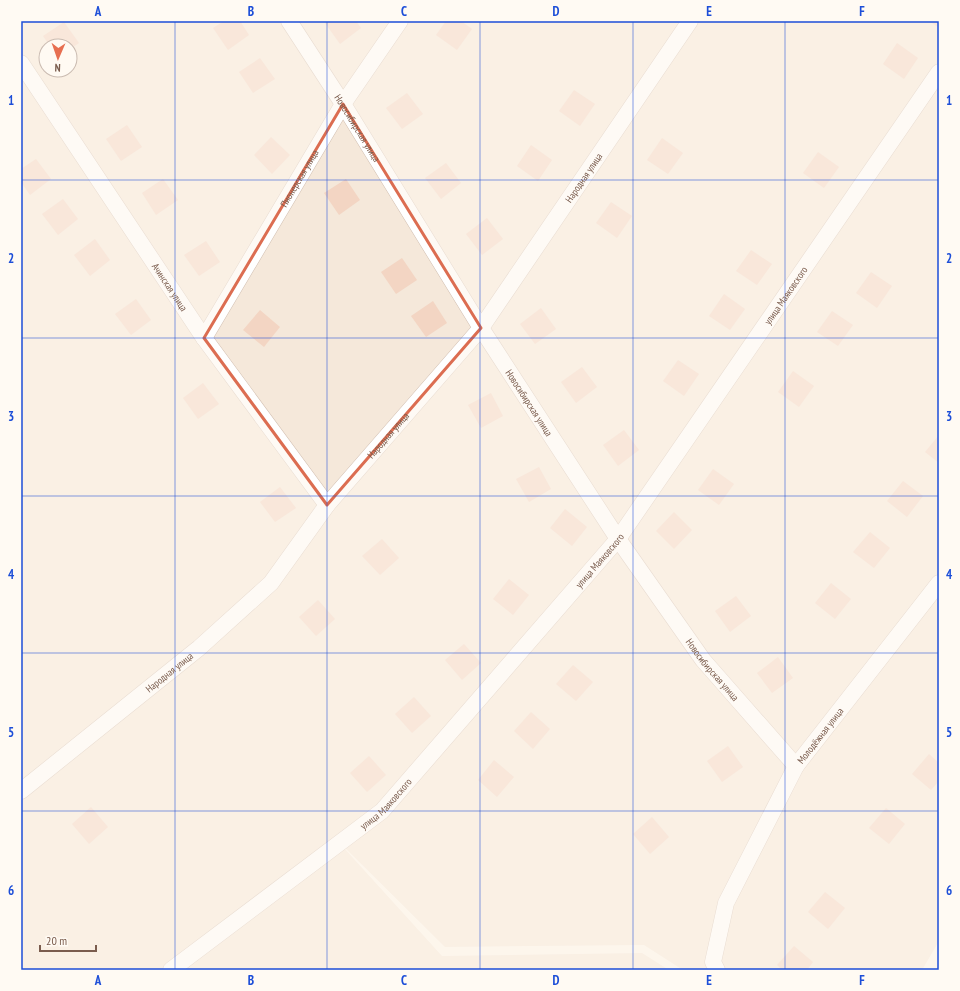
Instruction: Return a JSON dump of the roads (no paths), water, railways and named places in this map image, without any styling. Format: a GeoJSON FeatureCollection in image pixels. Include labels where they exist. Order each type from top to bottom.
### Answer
{"type":"FeatureCollection","features":[{"type":"Feature","properties":{"kind":"street","name":"Новосибирская улица"},"geometry":{"type":"LineString","coordinates":[[289,21],[343,104],[481,328],[618,540],[703,660],[796,766]]}},
{"type":"Feature","properties":{"kind":"street","name":"Пионерская улица"},"geometry":{"type":"LineString","coordinates":[[204,338],[343,104],[400,21]]}},
{"type":"Feature","properties":{"kind":"street","name":"Народная улица"},"geometry":{"type":"LineString","coordinates":[[21,791],[199,648],[271,583],[327,505],[481,328],[690,21]]}},
{"type":"Feature","properties":{"kind":"street","name":"Ачинская улица"},"geometry":{"type":"LineString","coordinates":[[21,62],[204,338],[327,505]]}},
{"type":"Feature","properties":{"kind":"street","name":"улица Маяковского"},"geometry":{"type":"LineString","coordinates":[[171,970],[382,811],[618,540],[939,72]]}},
{"type":"Feature","properties":{"kind":"street","name":"Молодёжная улица"},"geometry":{"type":"LineString","coordinates":[[717,970],[713,962],[726,903],[796,766],[939,584]]}}]}
